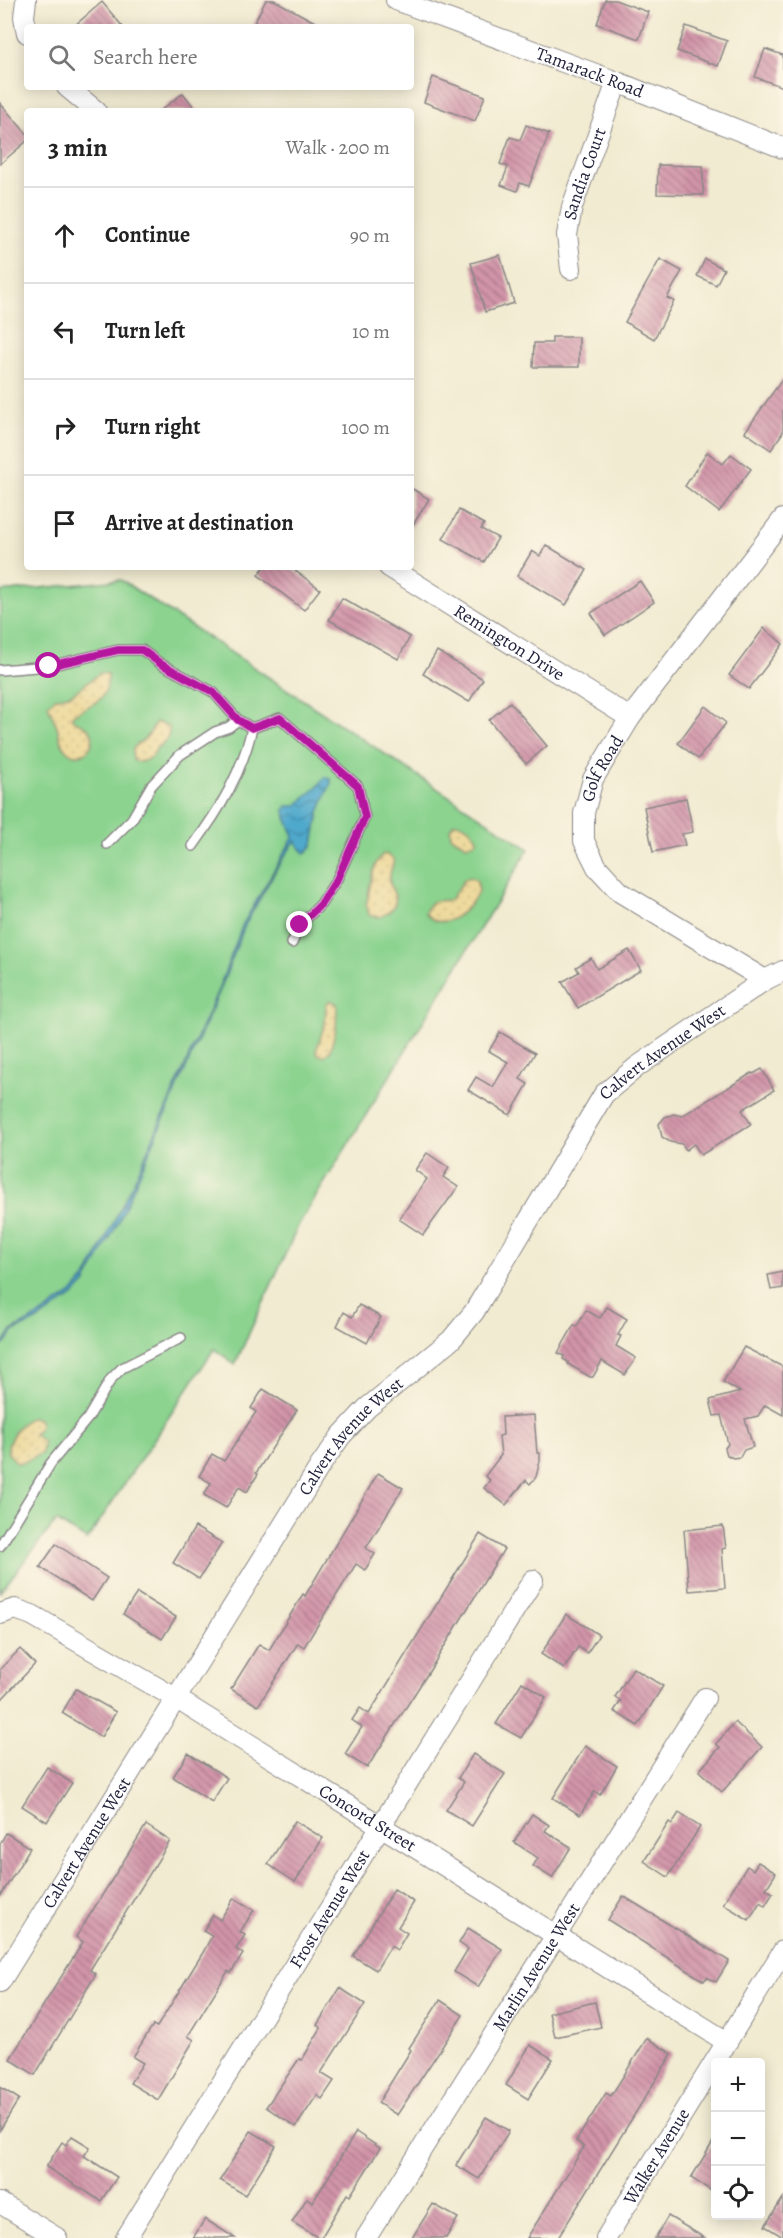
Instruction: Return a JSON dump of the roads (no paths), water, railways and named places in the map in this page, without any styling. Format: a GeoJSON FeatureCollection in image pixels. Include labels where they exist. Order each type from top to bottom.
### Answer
{"type":"FeatureCollection","features":[{"type":"Feature","properties":{"kind":"street"},"geometry":{"type":"LineString","coordinates":[[25,24],[26,0]]}},
{"type":"Feature","properties":{"kind":"street","name":"Tamarack Road"},"geometry":{"type":"LineString","coordinates":[[396,0],[617,82],[783,148]]}},
{"type":"Feature","properties":{"kind":"street","name":"Sandia Court"},"geometry":{"type":"LineString","coordinates":[[571,269],[567,234],[572,207],[617,82]]}},
{"type":"Feature","properties":{"kind":"street"},"geometry":{"type":"LineString","coordinates":[[72,90],[92,108]]}},
{"type":"Feature","properties":{"kind":"street","name":"Golf Road"},"geometry":{"type":"LineString","coordinates":[[765,980],[620,892],[597,867],[584,841],[584,813],[592,779],[630,718],[783,519]]}},
{"type":"Feature","properties":{"kind":"street","name":"Remington Drive"},"geometry":{"type":"LineString","coordinates":[[393,570],[630,718]]}},
{"type":"Feature","properties":{"kind":"street","name":"Calvert Avenue West"},"geometry":{"type":"LineString","coordinates":[[0,1982],[320,1466],[341,1436],[368,1408],[452,1340],[474,1312],[604,1094],[638,1066],[765,980],[783,971]]}},
{"type":"Feature","properties":{"kind":"street","name":"Frost Avenue West"},"geometry":{"type":"LineString","coordinates":[[126,2238],[533,1580]]}},
{"type":"Feature","properties":{"kind":"street","name":"Concord Street"},"geometry":{"type":"LineString","coordinates":[[1,1613],[15,1610],[32,1615],[177,1700],[727,2042]]}},
{"type":"Feature","properties":{"kind":"street","name":"Marlin Avenue West"},"geometry":{"type":"LineString","coordinates":[[366,2238],[705,1698]]}},
{"type":"Feature","properties":{"kind":"street","name":"Walker Avenue"},"geometry":{"type":"LineString","coordinates":[[606,2238],[783,1951]]}},
{"type":"Feature","properties":{"kind":"street"},"geometry":{"type":"LineString","coordinates":[[0,2203],[57,2238]]}},
{"type":"Feature","properties":{"kind":"lane"},"geometry":{"type":"LineString","coordinates":[[0,670],[49,666],[118,650],[142,650],[161,664],[213,692],[238,720],[252,728],[280,718],[358,786],[365,817],[337,879],[321,904],[300,925],[292,943]]}},
{"type":"Feature","properties":{"kind":"lane"},"geometry":{"type":"LineString","coordinates":[[106,844],[132,819],[151,786],[180,755],[238,720]]}},
{"type":"Feature","properties":{"kind":"lane"},"geometry":{"type":"LineString","coordinates":[[193,846],[231,788],[247,752],[252,728]]}},
{"type":"Feature","properties":{"kind":"lane"},"geometry":{"type":"LineString","coordinates":[[0,1546],[51,1463],[88,1418],[111,1379],[122,1368],[181,1338]]}},
{"type":"Feature","properties":{"kind":"water"},"geometry":{"type":"Polygon","coordinates":[[[325,777],[331,779],[331,783],[319,812],[313,845],[305,854],[295,841],[245,925],[220,990],[120,1219],[85,1284],[73,1296],[36,1321],[14,1331],[0,1347],[13,1330],[72,1293],[87,1276],[136,1177],[219,988],[243,924],[294,836],[286,818],[285,809],[288,806],[295,806],[325,777]]]}}]}
